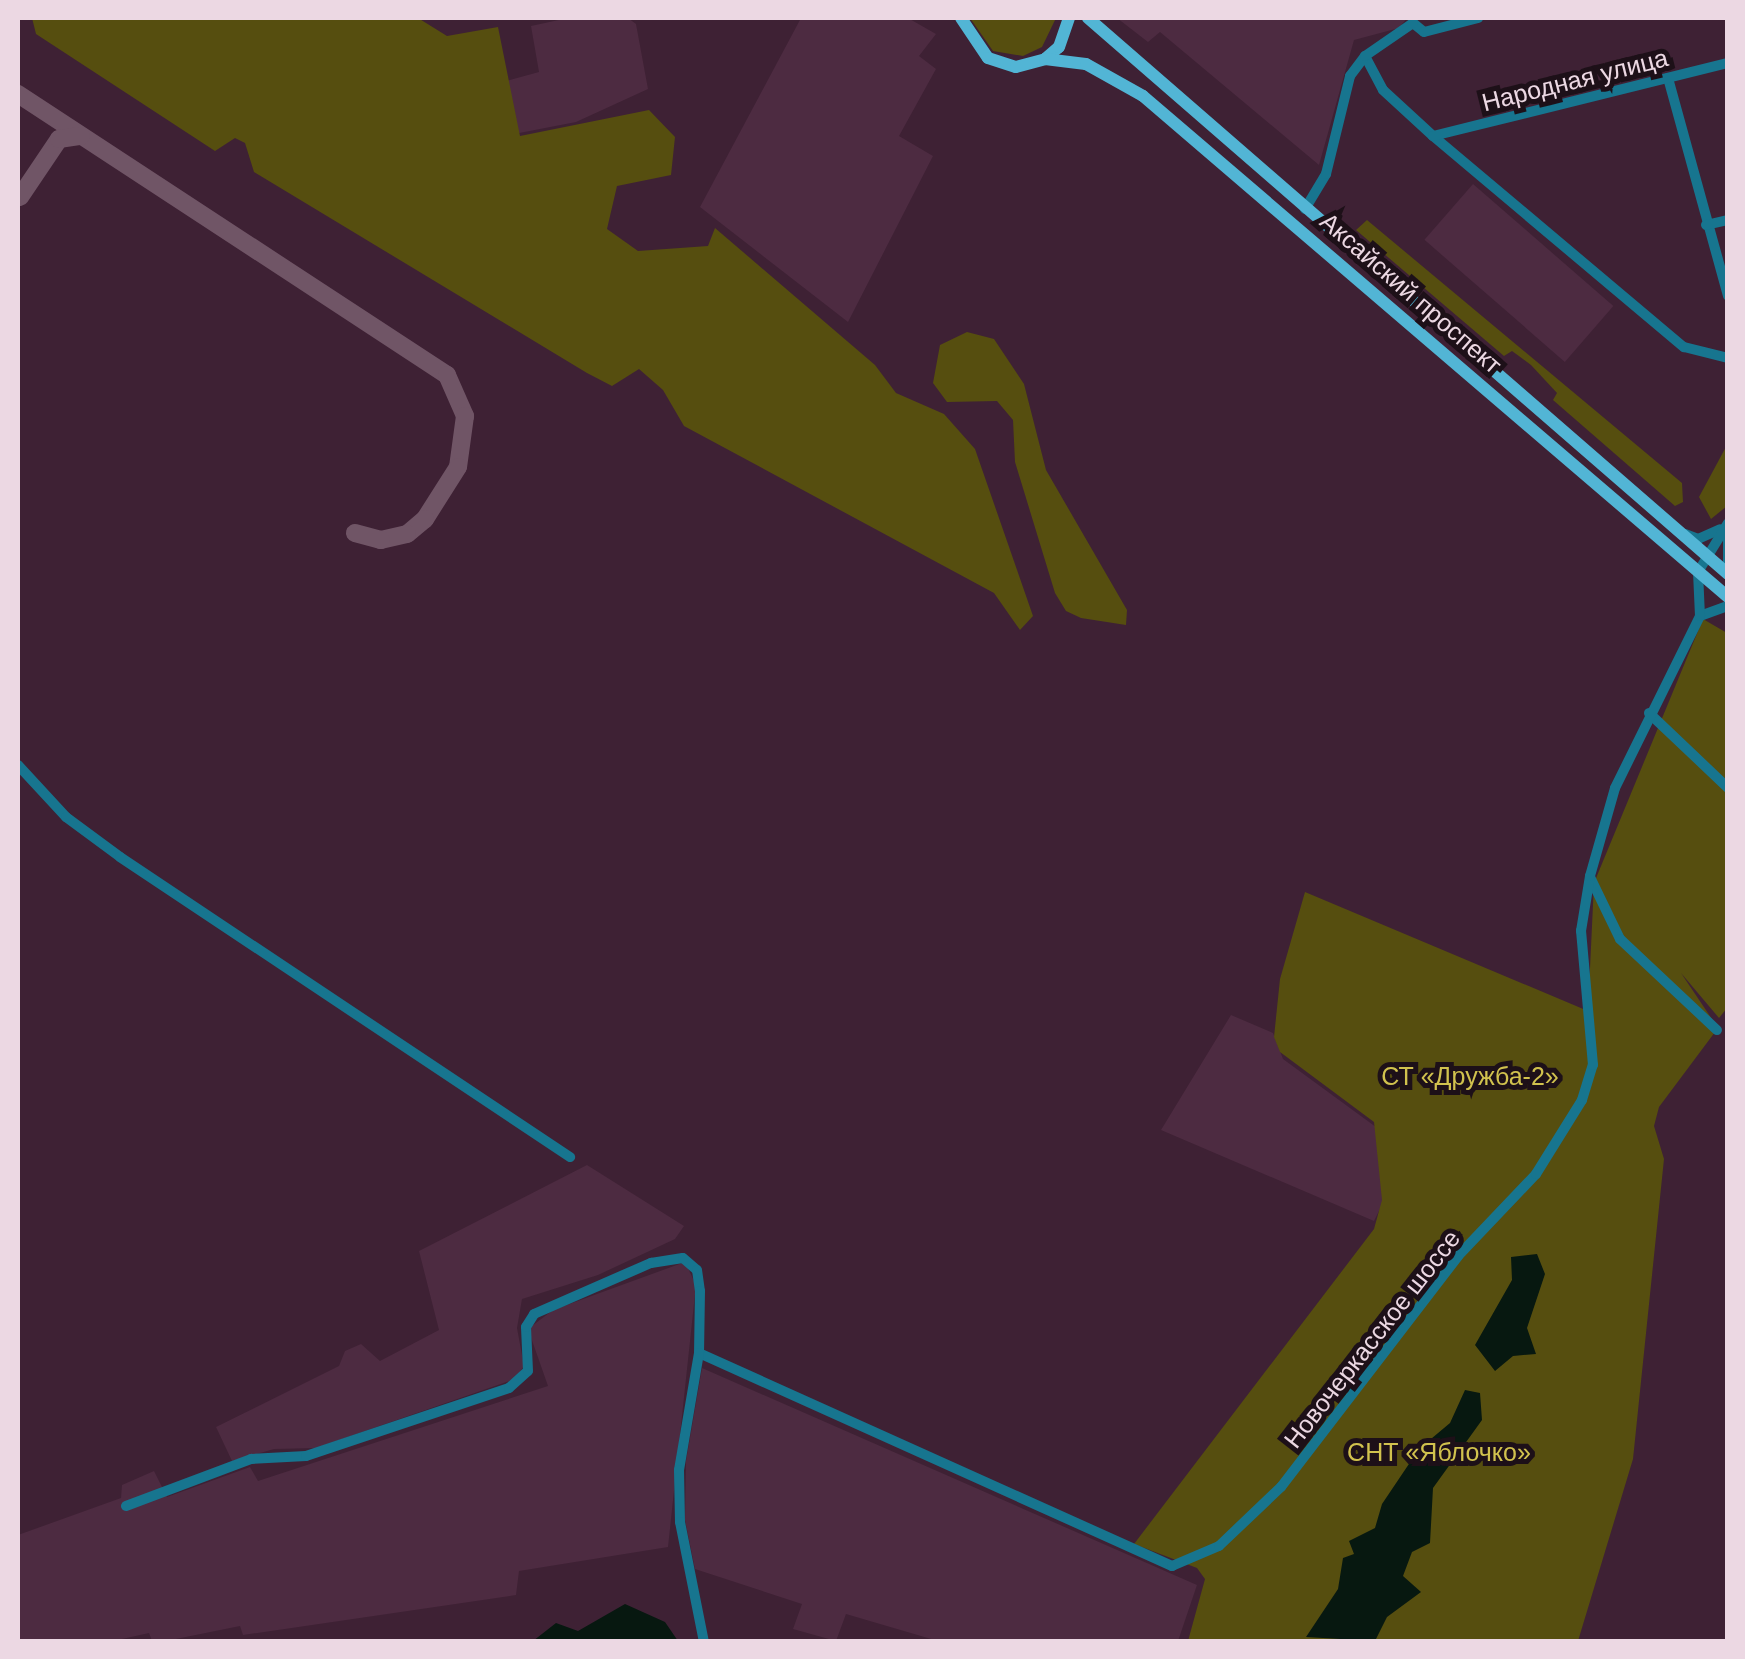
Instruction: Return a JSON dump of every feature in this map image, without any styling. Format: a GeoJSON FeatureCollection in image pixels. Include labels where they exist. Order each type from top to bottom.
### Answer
{"type":"FeatureCollection","features":[{"type":"Feature","properties":{"kind":"main road","name":"Аксайский проспект"},"geometry":{"type":"LineString","coordinates":[[960,18],[988,58],[1016,67],[1045,59],[1086,64],[1143,96],[1728,597]]}},
{"type":"Feature","properties":{"kind":"main road"},"geometry":{"type":"LineString","coordinates":[[1045,59],[1059,47],[1070,18]]}},
{"type":"Feature","properties":{"kind":"main road","name":"Аксайский проспект"},"geometry":{"type":"LineString","coordinates":[[1088,18],[1728,574]]}},
{"type":"Feature","properties":{"kind":"main road"},"geometry":{"type":"LineString","coordinates":[[1645,526],[1656,528],[1694,561],[1706,555]]}},
{"type":"Feature","properties":{"kind":"street"},"geometry":{"type":"LineString","coordinates":[[1305,209],[1326,174],[1350,76],[1365,56],[1388,44],[1414,20],[1424,32],[1478,18]]}},
{"type":"Feature","properties":{"kind":"street"},"geometry":{"type":"LineString","coordinates":[[1365,56],[1383,90],[1433,136],[1684,347],[1728,358]]}},
{"type":"Feature","properties":{"kind":"street","name":"Народная улица"},"geometry":{"type":"LineString","coordinates":[[1433,136],[1728,63]]}},
{"type":"Feature","properties":{"kind":"street"},"geometry":{"type":"LineString","coordinates":[[1668,78],[1728,296]]}},
{"type":"Feature","properties":{"kind":"street"},"geometry":{"type":"LineString","coordinates":[[1706,225],[1728,220]]}},
{"type":"Feature","properties":{"kind":"street"},"geometry":{"type":"LineString","coordinates":[[1677,530],[1704,538],[1728,524]]}},
{"type":"Feature","properties":{"kind":"street"},"geometry":{"type":"LineString","coordinates":[[1728,524],[1698,572],[1700,616],[1728,606]]}},
{"type":"Feature","properties":{"kind":"street"},"geometry":{"type":"LineString","coordinates":[[1728,524],[1728,564]]}},
{"type":"Feature","properties":{"kind":"street","name":"Новочеркасское шоссе"},"geometry":{"type":"LineString","coordinates":[[699,1353],[1134,1552],[1172,1566],[1204,1555],[1281,1487],[1458,1256],[1536,1174],[1570,1122],[1593,1066],[1581,931],[1590,876],[1615,788],[1700,616]]}},
{"type":"Feature","properties":{"kind":"street"},"geometry":{"type":"LineString","coordinates":[[1649,713],[1728,788]]}},
{"type":"Feature","properties":{"kind":"street"},"geometry":{"type":"LineString","coordinates":[[18,765],[66,817],[106,847],[570,1157]]}},
{"type":"Feature","properties":{"kind":"street"},"geometry":{"type":"LineString","coordinates":[[1590,876],[1620,940],[1717,1030]]}},
{"type":"Feature","properties":{"kind":"street"},"geometry":{"type":"LineString","coordinates":[[126,1506],[251,1458],[306,1456],[510,1388],[528,1371],[526,1328],[534,1314],[665,1258],[683,1258],[697,1270],[699,1353],[679,1470],[680,1522],[704,1642]]}},
{"type":"Feature","properties":{"kind":"shaded area"},"geometry":{"type":"Polygon","coordinates":[[[568,18],[628,18],[636,24],[648,89],[576,122],[514,134],[506,81],[539,72],[531,26],[568,18]]]}},
{"type":"Feature","properties":{"kind":"shaded area"},"geometry":{"type":"Polygon","coordinates":[[[801,18],[908,18],[936,34],[919,56],[936,69],[899,136],[933,156],[848,322],[700,207],[801,18]]]}},
{"type":"Feature","properties":{"kind":"shaded area"},"geometry":{"type":"Polygon","coordinates":[[[1117,18],[1407,18],[1399,28],[1354,40],[1319,165],[1160,32],[1148,42],[1117,18]]]}},
{"type":"Feature","properties":{"kind":"shaded area"},"geometry":{"type":"Polygon","coordinates":[[[1473,184],[1613,306],[1565,362],[1424,240],[1473,184]]]}},
{"type":"Feature","properties":{"kind":"shaded area"},"geometry":{"type":"Polygon","coordinates":[[[1231,1015],[1273,1033],[1283,1059],[1380,1130],[1386,1197],[1374,1221],[1161,1130],[1231,1015]]]}},
{"type":"Feature","properties":{"kind":"shaded area"},"geometry":{"type":"Polygon","coordinates":[[[587,1165],[684,1226],[675,1239],[598,1275],[522,1299],[517,1328],[524,1366],[515,1379],[316,1448],[274,1449],[232,1461],[216,1427],[339,1366],[345,1351],[361,1344],[380,1361],[439,1330],[419,1251],[587,1165]]]}},
{"type":"Feature","properties":{"kind":"shaded area"},"geometry":{"type":"Polygon","coordinates":[[[1537,1254],[1545,1274],[1527,1328],[1536,1354],[1513,1356],[1495,1371],[1475,1345],[1512,1280],[1511,1257],[1537,1254]]]}},
{"type":"Feature","properties":{"kind":"shaded area"},"geometry":{"type":"Polygon","coordinates":[[[685,1262],[696,1285],[668,1547],[519,1571],[516,1595],[243,1635],[240,1626],[166,1641],[152,1641],[149,1633],[113,1641],[18,1642],[18,1535],[121,1498],[122,1485],[154,1471],[167,1497],[250,1467],[258,1481],[548,1386],[528,1329],[553,1310],[685,1262]]]}},
{"type":"Feature","properties":{"kind":"shaded area"},"geometry":{"type":"Polygon","coordinates":[[[702,1368],[1197,1585],[1178,1641],[938,1641],[846,1614],[836,1641],[793,1629],[802,1604],[695,1569],[685,1520],[686,1461],[702,1368]]]}},
{"type":"Feature","properties":{"kind":"shaded area"},"geometry":{"type":"Polygon","coordinates":[[[1465,1390],[1480,1393],[1482,1420],[1433,1488],[1430,1543],[1412,1552],[1403,1576],[1421,1592],[1387,1617],[1375,1641],[1306,1637],[1338,1589],[1343,1558],[1354,1554],[1349,1541],[1375,1528],[1382,1504],[1419,1449],[1450,1423],[1465,1390]]]}},
{"type":"Feature","properties":{"kind":"shaded area"},"geometry":{"type":"Polygon","coordinates":[[[625,1604],[665,1622],[678,1641],[533,1641],[556,1623],[578,1631],[625,1604]]]}},
{"type":"Feature","properties":{"kind":"green space"},"geometry":{"type":"Polygon","coordinates":[[[32,18],[418,18],[447,36],[498,27],[520,136],[649,110],[675,137],[671,175],[617,186],[607,229],[638,251],[708,246],[715,228],[875,365],[896,393],[944,414],[975,449],[1033,616],[1020,630],[994,593],[684,426],[663,390],[639,369],[612,386],[587,373],[254,172],[245,143],[235,138],[215,151],[36,34],[32,18]]]}},
{"type":"Feature","properties":{"kind":"green space"},"geometry":{"type":"Polygon","coordinates":[[[970,18],[1056,18],[1042,47],[1023,56],[993,51],[970,18]]]}},
{"type":"Feature","properties":{"kind":"green space"},"geometry":{"type":"Polygon","coordinates":[[[1367,220],[1682,483],[1683,502],[1675,506],[1553,400],[1557,393],[1531,365],[1512,351],[1504,356],[1356,230],[1367,220]]]}},
{"type":"Feature","properties":{"kind":"green space"},"geometry":{"type":"Polygon","coordinates":[[[967,332],[994,339],[1024,384],[1046,470],[1127,610],[1126,625],[1081,618],[1066,611],[1055,593],[1015,462],[1013,420],[997,401],[947,402],[933,383],[940,345],[967,332]]]}},
{"type":"Feature","properties":{"kind":"green space"},"geometry":{"type":"Polygon","coordinates":[[[1727,445],[1727,506],[1711,519],[1699,497],[1727,445]]]}},
{"type":"Feature","properties":{"kind":"green space"},"geometry":{"type":"Polygon","coordinates":[[[1703,619],[1727,633],[1727,1008],[1719,1018],[1681,973],[1718,1028],[1659,1107],[1654,1126],[1664,1159],[1633,1459],[1578,1641],[1188,1641],[1205,1579],[1197,1568],[1134,1544],[1374,1229],[1382,1200],[1374,1122],[1280,1052],[1274,1037],[1280,979],[1305,892],[1588,1011],[1594,883],[1703,619]]]}},
{"type":"Feature","properties":{"kind":"taxiway"},"geometry":{"type":"LineString","coordinates":[[18,94],[447,375],[465,416],[458,467],[425,519],[407,534],[381,540],[355,533]]}},
{"type":"Feature","properties":{"kind":"taxiway"},"geometry":{"type":"LineString","coordinates":[[20,197],[59,139],[81,136]]}},
{"type":"Feature","properties":{"kind":"park label","name":"СТ «Дружба-2»"},"geometry":{"type":"Point","coordinates":[1470,1076]}},
{"type":"Feature","properties":{"kind":"park label","name":"СНТ «Яблочко»"},"geometry":{"type":"Point","coordinates":[1439,1452]}}]}
